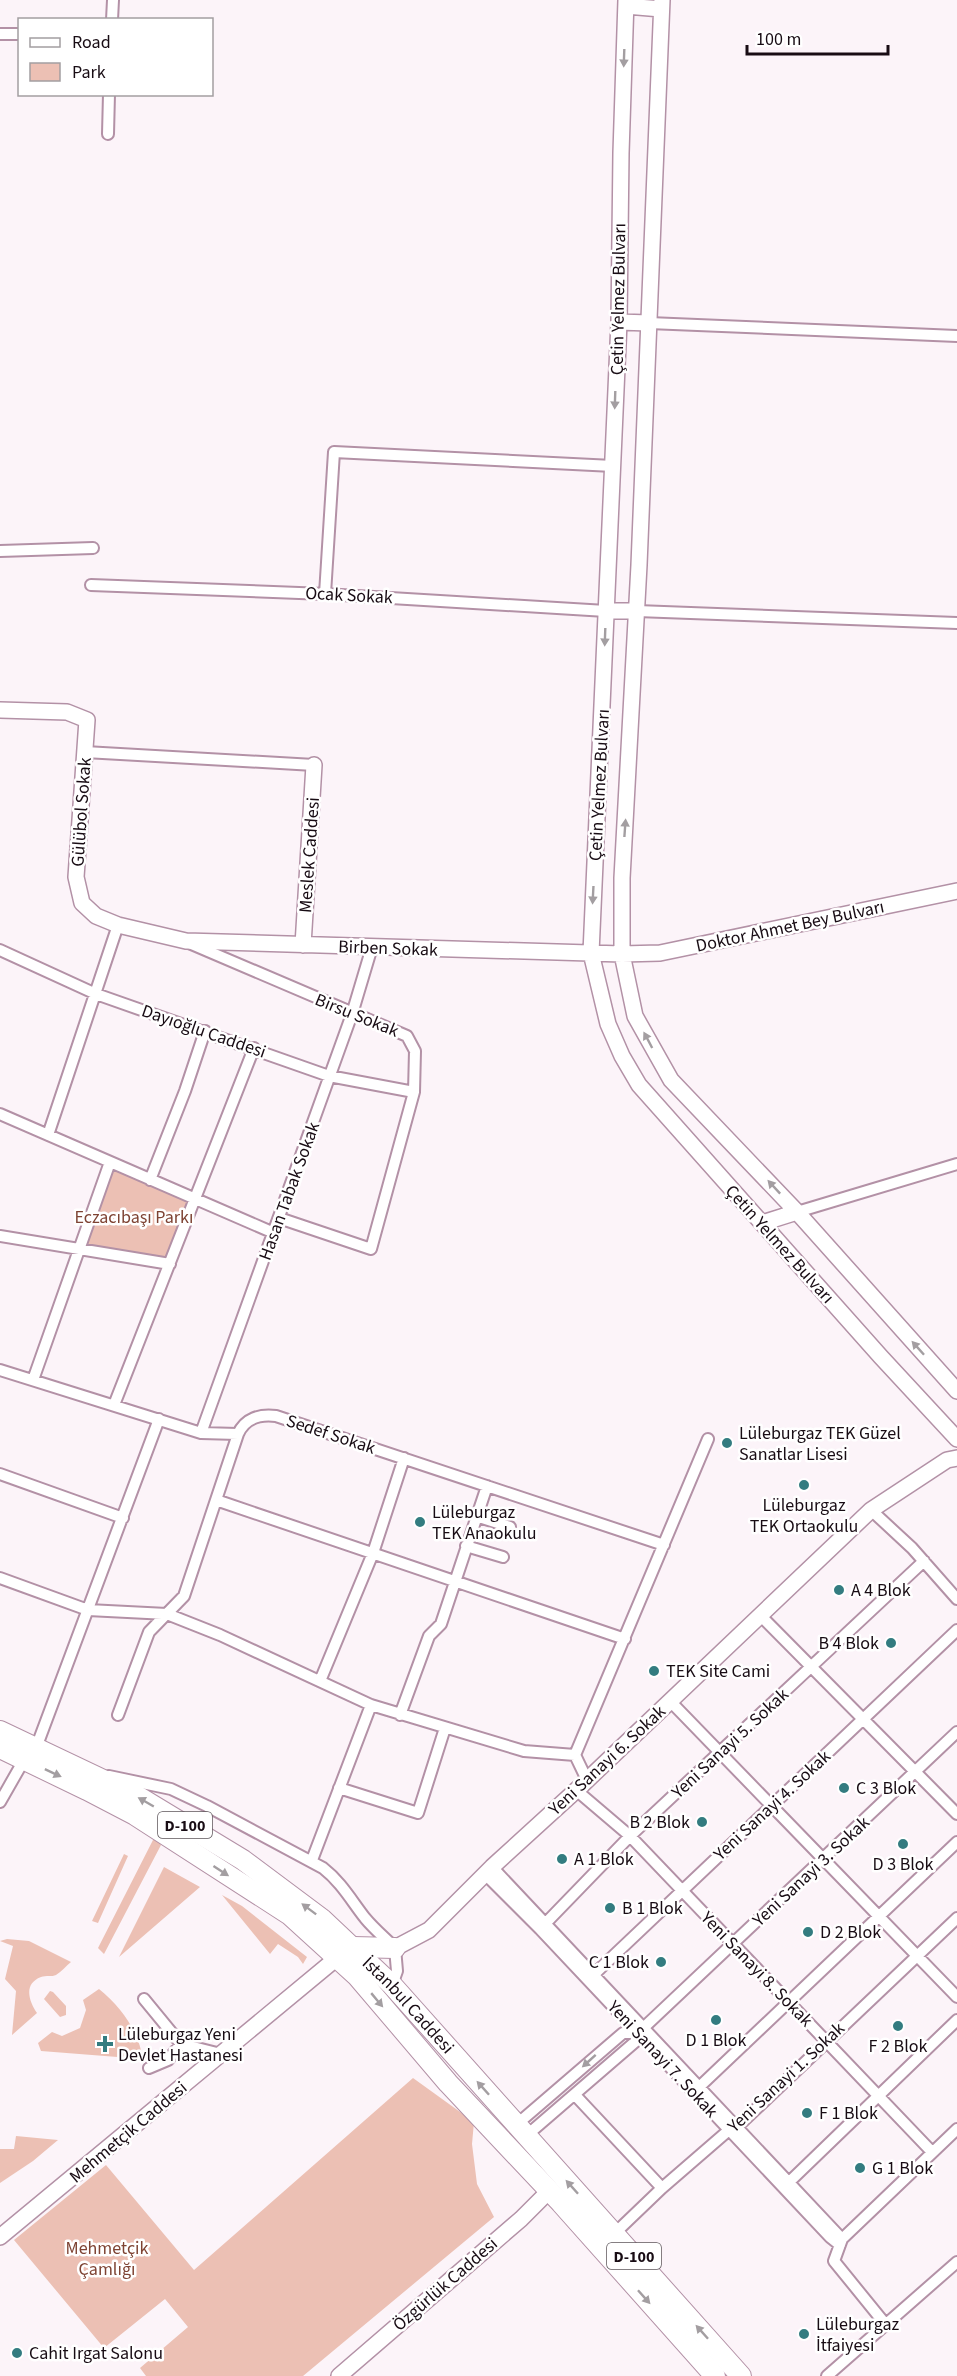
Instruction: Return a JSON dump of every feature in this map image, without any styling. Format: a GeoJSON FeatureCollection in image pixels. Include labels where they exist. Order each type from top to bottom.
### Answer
{"type":"FeatureCollection","features":[{"type":"Feature","properties":{"kind":"highway","name":"İstanbul Caddesi"},"geometry":{"type":"LineString","coordinates":[[0,1731],[30,1754],[161,1832],[392,1984],[741,2376]]}},
{"type":"Feature","properties":{"kind":"highway","name":"İstanbul Caddesi"},"geometry":{"type":"LineString","coordinates":[[0,1748],[30,1754],[89,1774],[139,1797],[243,1860],[322,1919],[345,1952],[357,1976],[448,2084],[549,2191],[715,2376]]}},
{"type":"Feature","properties":{"kind":"highway"},"geometry":{"type":"LineString","coordinates":[[345,1952],[395,1948]]}},
{"type":"Feature","properties":{"kind":"highway"},"geometry":{"type":"LineString","coordinates":[[505,2146],[521,2130]]}},
{"type":"Feature","properties":{"kind":"street"},"geometry":{"type":"LineString","coordinates":[[112,0],[112,18]]}},
{"type":"Feature","properties":{"kind":"street"},"geometry":{"type":"LineString","coordinates":[[626,3],[661,5]]}},
{"type":"Feature","properties":{"kind":"street","name":"Çetin Yelmez Bulvarı"},"geometry":{"type":"LineString","coordinates":[[626,3],[619,322],[591,953],[608,1024],[622,1056],[639,1085],[957,1439]]}},
{"type":"Feature","properties":{"kind":"street","name":"Çetin Yelmez Bulvarı"},"geometry":{"type":"LineString","coordinates":[[661,5],[650,323],[622,878],[622,954],[635,1016],[671,1080],[797,1212],[957,1391]]}},
{"type":"Feature","properties":{"kind":"street"},"geometry":{"type":"LineString","coordinates":[[0,34],[18,34]]}},
{"type":"Feature","properties":{"kind":"street"},"geometry":{"type":"LineString","coordinates":[[108,134],[109,96]]}},
{"type":"Feature","properties":{"kind":"street"},"geometry":{"type":"LineString","coordinates":[[619,322],[957,336]]}},
{"type":"Feature","properties":{"kind":"street"},"geometry":{"type":"LineString","coordinates":[[325,594],[334,452],[613,466]]}},
{"type":"Feature","properties":{"kind":"street"},"geometry":{"type":"LineString","coordinates":[[0,551],[93,548]]}},
{"type":"Feature","properties":{"kind":"street","name":"Ocak Sokak"},"geometry":{"type":"LineString","coordinates":[[91,585],[325,594],[606,610]]}},
{"type":"Feature","properties":{"kind":"street"},"geometry":{"type":"LineString","coordinates":[[606,610],[957,623]]}},
{"type":"Feature","properties":{"kind":"street","name":"Gülübol Sokak"},"geometry":{"type":"LineString","coordinates":[[0,710],[67,712],[87,720],[76,877],[82,903]]}},
{"type":"Feature","properties":{"kind":"street"},"geometry":{"type":"LineString","coordinates":[[86,752],[314,765]]}},
{"type":"Feature","properties":{"kind":"street","name":"Meslek Caddesi"},"geometry":{"type":"LineString","coordinates":[[303,945],[314,765]]}},
{"type":"Feature","properties":{"kind":"street","name":"Doktor Ahmet Bey Bulvarı"},"geometry":{"type":"LineString","coordinates":[[591,953],[660,953],[957,891]]}},
{"type":"Feature","properties":{"kind":"street","name":"Birsu Sokak"},"geometry":{"type":"LineString","coordinates":[[82,903],[96,916],[118,925],[186,941],[407,1036],[415,1051],[414,1092],[372,1249],[279,1218]]}},
{"type":"Feature","properties":{"kind":"street"},"geometry":{"type":"LineString","coordinates":[[48,1135],[118,925]]}},
{"type":"Feature","properties":{"kind":"street","name":"Birben Sokak"},"geometry":{"type":"LineString","coordinates":[[186,941],[591,953]]}},
{"type":"Feature","properties":{"kind":"street","name":"Hasan Tabak Sokak"},"geometry":{"type":"LineString","coordinates":[[201,1433],[352,1014],[372,947]]}},
{"type":"Feature","properties":{"kind":"street","name":"Dayıoğlu Caddesi"},"geometry":{"type":"LineString","coordinates":[[0,950],[96,994],[329,1076],[414,1092]]}},
{"type":"Feature","properties":{"kind":"street"},"geometry":{"type":"LineString","coordinates":[[150,1180],[185,1091],[205,1031]]}},
{"type":"Feature","properties":{"kind":"street"},"geometry":{"type":"LineString","coordinates":[[114,1405],[254,1048]]}},
{"type":"Feature","properties":{"kind":"street"},"geometry":{"type":"LineString","coordinates":[[0,1114],[274,1233]]}},
{"type":"Feature","properties":{"kind":"street"},"geometry":{"type":"LineString","coordinates":[[33,1380],[110,1162]]}},
{"type":"Feature","properties":{"kind":"street"},"geometry":{"type":"LineString","coordinates":[[762,1223],[957,1164]]}},
{"type":"Feature","properties":{"kind":"street"},"geometry":{"type":"LineString","coordinates":[[0,1236],[170,1264]]}},
{"type":"Feature","properties":{"kind":"street"},"geometry":{"type":"LineString","coordinates":[[0,1370],[201,1433],[238,1434],[184,1596],[149,1632],[118,1715]]}},
{"type":"Feature","properties":{"kind":"street","name":"Sedef Sokak"},"geometry":{"type":"LineString","coordinates":[[238,1434],[244,1424],[254,1417],[276,1416],[664,1545]]}},
{"type":"Feature","properties":{"kind":"street"},"geometry":{"type":"LineString","coordinates":[[0,1802],[30,1754],[88,1610],[159,1419]]}},
{"type":"Feature","properties":{"kind":"street"},"geometry":{"type":"LineString","coordinates":[[582,1785],[575,1755],[708,1439]]}},
{"type":"Feature","properties":{"kind":"street"},"geometry":{"type":"LineString","coordinates":[[320,1682],[373,1553],[404,1458]]}},
{"type":"Feature","properties":{"kind":"street","name":"Yeni Sanayi 6. Sokak"},"geometry":{"type":"LineString","coordinates":[[395,1948],[429,1930],[488,1871],[582,1785],[871,1510],[947,1460],[957,1458]]}},
{"type":"Feature","properties":{"kind":"street"},"geometry":{"type":"LineString","coordinates":[[0,1474],[123,1518]]}},
{"type":"Feature","properties":{"kind":"street"},"geometry":{"type":"LineString","coordinates":[[400,1715],[429,1636],[441,1624],[487,1486]]}},
{"type":"Feature","properties":{"kind":"street"},"geometry":{"type":"LineString","coordinates":[[216,1500],[625,1639]]}},
{"type":"Feature","properties":{"kind":"street"},"geometry":{"type":"LineString","coordinates":[[871,1510],[924,1561],[957,1599]]}},
{"type":"Feature","properties":{"kind":"street"},"geometry":{"type":"LineString","coordinates":[[476,1516],[510,1527]]}},
{"type":"Feature","properties":{"kind":"street"},"geometry":{"type":"LineString","coordinates":[[466,1546],[503,1557]]}},
{"type":"Feature","properties":{"kind":"street","name":"Yeni Sanayi 5. Sokak"},"geometry":{"type":"LineString","coordinates":[[543,1926],[630,1836],[924,1561]]}},
{"type":"Feature","properties":{"kind":"street"},"geometry":{"type":"LineString","coordinates":[[0,1578],[88,1610],[167,1614],[220,1635],[371,1705],[524,1751],[575,1755]]}},
{"type":"Feature","properties":{"kind":"street"},"geometry":{"type":"LineString","coordinates":[[760,1615],[957,1814]]}},
{"type":"Feature","properties":{"kind":"street","name":"Yeni Sanayi 4. Sokak"},"geometry":{"type":"LineString","coordinates":[[591,1978],[957,1630]]}},
{"type":"Feature","properties":{"kind":"street"},"geometry":{"type":"LineString","coordinates":[[670,1701],[957,1998]]}},
{"type":"Feature","properties":{"kind":"street"},"geometry":{"type":"LineString","coordinates":[[312,1860],[371,1705]]}},
{"type":"Feature","properties":{"kind":"street"},"geometry":{"type":"LineString","coordinates":[[339,1788],[418,1813],[445,1728]]}},
{"type":"Feature","properties":{"kind":"street","name":"Yeni Sanayi 3. Sokak"},"geometry":{"type":"LineString","coordinates":[[521,2130],[575,2095],[636,2042],[641,2030],[957,1732]]}},
{"type":"Feature","properties":{"kind":"street"},"geometry":{"type":"LineString","coordinates":[[89,1774],[129,1779],[171,1790],[312,1860],[335,1877],[372,1925],[395,1948],[397,1971],[392,1984]]}},
{"type":"Feature","properties":{"kind":"street","name":"Yeni Sanayi 8. Sokak"},"geometry":{"type":"LineString","coordinates":[[582,1785],[932,2152]]}},
{"type":"Feature","properties":{"kind":"street"},"geometry":{"type":"LineString","coordinates":[[697,2090],[957,1842]]}},
{"type":"Feature","properties":{"kind":"street","name":"Yeni Sanayi 7. Sokak"},"geometry":{"type":"LineString","coordinates":[[488,1871],[543,1926],[841,2242]]}},
{"type":"Feature","properties":{"kind":"street","name":"Yeni Sanayi 1. Sokak"},"geometry":{"type":"LineString","coordinates":[[614,2234],[662,2188],[733,2129],[957,1918]]}},
{"type":"Feature","properties":{"kind":"street","name":"Mehmetçik Caddesi"},"geometry":{"type":"LineString","coordinates":[[0,2237],[345,1952]]}},
{"type":"Feature","properties":{"kind":"street"},"geometry":{"type":"LineString","coordinates":[[144,1999],[181,2044],[221,2054]]}},
{"type":"Feature","properties":{"kind":"street"},"geometry":{"type":"LineString","coordinates":[[786,2185],[957,2020]]}},
{"type":"Feature","properties":{"kind":"street","name":"Yeni Sanayi 3. Sokak"},"geometry":{"type":"LineString","coordinates":[[521,2130],[623,2033],[641,2030]]}},
{"type":"Feature","properties":{"kind":"street"},"geometry":{"type":"LineString","coordinates":[[149,2068],[168,2060],[181,2044]]}},
{"type":"Feature","properties":{"kind":"street"},"geometry":{"type":"LineString","coordinates":[[575,2095],[662,2188]]}},
{"type":"Feature","properties":{"kind":"street"},"geometry":{"type":"LineString","coordinates":[[886,2325],[834,2261],[841,2242],[957,2129]]}},
{"type":"Feature","properties":{"kind":"street","name":"Özgürlük Caddesi"},"geometry":{"type":"LineString","coordinates":[[339,2376],[520,2219],[549,2191]]}},
{"type":"Feature","properties":{"kind":"street"},"geometry":{"type":"LineString","coordinates":[[827,2376],[957,2262]]}},
{"type":"Feature","properties":{"kind":"green space","name":"Eczacıbaşı Parkı"},"geometry":{"type":"Polygon","coordinates":[[[113,1169],[192,1201],[167,1260],[84,1246],[113,1169]]]}},
{"type":"Feature","properties":{"kind":"green space"},"geometry":{"type":"Polygon","coordinates":[[[153,1840],[158,1840],[161,1845],[104,1954],[98,1948],[153,1840]]]}},
{"type":"Feature","properties":{"kind":"green space"},"geometry":{"type":"Polygon","coordinates":[[[124,1854],[128,1856],[98,1923],[92,1921],[124,1854]]]}},
{"type":"Feature","properties":{"kind":"green space"},"geometry":{"type":"Polygon","coordinates":[[[164,1867],[200,1887],[119,1957],[164,1867]]]}},
{"type":"Feature","properties":{"kind":"green space"},"geometry":{"type":"Polygon","coordinates":[[[222,1895],[242,1906],[307,1957],[303,1964],[298,1957],[278,1944],[270,1954],[222,1895]]]}},
{"type":"Feature","properties":{"kind":"green space"},"geometry":{"type":"Polygon","coordinates":[[[7,1939],[29,1941],[71,1962],[56,1975],[35,1980],[29,1993],[37,2013],[12,2035],[16,1991],[5,1979],[13,1946],[0,1941],[7,1939]]]}},
{"type":"Feature","properties":{"kind":"green space"},"geometry":{"type":"Polygon","coordinates":[[[99,1989],[114,2003],[133,2029],[143,2059],[41,2051],[38,2043],[52,2032],[62,2036],[80,2028],[86,2010],[83,2000],[99,1989]]]}},
{"type":"Feature","properties":{"kind":"green space"},"geometry":{"type":"Polygon","coordinates":[[[50,1991],[66,2006],[66,2015],[60,2017],[44,1999],[50,1991]]]}},
{"type":"Feature","properties":{"kind":"green space","name":"Mehmetçik Çamlığı"},"geometry":{"type":"Polygon","coordinates":[[[413,2078],[474,2122],[472,2144],[477,2184],[494,2217],[303,2376],[146,2376],[140,2368],[188,2327],[165,2299],[104,2348],[14,2240],[106,2165],[194,2270],[413,2078]]]}},
{"type":"Feature","properties":{"kind":"green space"},"geometry":{"type":"Polygon","coordinates":[[[16,2136],[58,2140],[33,2161],[0,2183],[0,2149],[14,2149],[16,2136]]]}},
{"type":"Feature","properties":{"kind":"place","name":"Lüleburgaz TEK Güzel Sanatlar Lisesi"},"geometry":{"type":"Point","coordinates":[727,1443]}},
{"type":"Feature","properties":{"kind":"place","name":"Lüleburgaz TEK Ortaokulu"},"geometry":{"type":"Point","coordinates":[804,1485]}},
{"type":"Feature","properties":{"kind":"place","name":"Lüleburgaz TEK Anaokulu"},"geometry":{"type":"Point","coordinates":[420,1522]}},
{"type":"Feature","properties":{"kind":"place","name":"A 4 Blok"},"geometry":{"type":"Point","coordinates":[839,1590]}},
{"type":"Feature","properties":{"kind":"place","name":"B 4 Blok"},"geometry":{"type":"Point","coordinates":[891,1643]}},
{"type":"Feature","properties":{"kind":"place","name":"TEK Site Cami"},"geometry":{"type":"Point","coordinates":[654,1671]}},
{"type":"Feature","properties":{"kind":"place","name":"C 3 Blok"},"geometry":{"type":"Point","coordinates":[844,1788]}},
{"type":"Feature","properties":{"kind":"place","name":"B 2 Blok"},"geometry":{"type":"Point","coordinates":[702,1822]}},
{"type":"Feature","properties":{"kind":"place","name":"D 3 Blok"},"geometry":{"type":"Point","coordinates":[903,1844]}},
{"type":"Feature","properties":{"kind":"place","name":"A 1 Blok"},"geometry":{"type":"Point","coordinates":[562,1859]}},
{"type":"Feature","properties":{"kind":"place","name":"B 1 Blok"},"geometry":{"type":"Point","coordinates":[610,1908]}},
{"type":"Feature","properties":{"kind":"place","name":"D 2 Blok"},"geometry":{"type":"Point","coordinates":[808,1932]}},
{"type":"Feature","properties":{"kind":"place","name":"C 1 Blok"},"geometry":{"type":"Point","coordinates":[661,1962]}},
{"type":"Feature","properties":{"kind":"place","name":"D 1 Blok"},"geometry":{"type":"Point","coordinates":[716,2020]}},
{"type":"Feature","properties":{"kind":"place","name":"F 2 Blok"},"geometry":{"type":"Point","coordinates":[898,2026]}},
{"type":"Feature","properties":{"kind":"place","name":"Lüleburgaz Yeni Devlet Hastanesi"},"geometry":{"type":"Point","coordinates":[105,2044]}},
{"type":"Feature","properties":{"kind":"place","name":"F 1 Blok"},"geometry":{"type":"Point","coordinates":[807,2113]}},
{"type":"Feature","properties":{"kind":"place","name":"G 1 Blok"},"geometry":{"type":"Point","coordinates":[860,2168]}},
{"type":"Feature","properties":{"kind":"place","name":"Lüleburgaz İtfaiyesi"},"geometry":{"type":"Point","coordinates":[804,2334]}},
{"type":"Feature","properties":{"kind":"place","name":"Cahit Irgat Salonu"},"geometry":{"type":"Point","coordinates":[17,2353]}}]}
